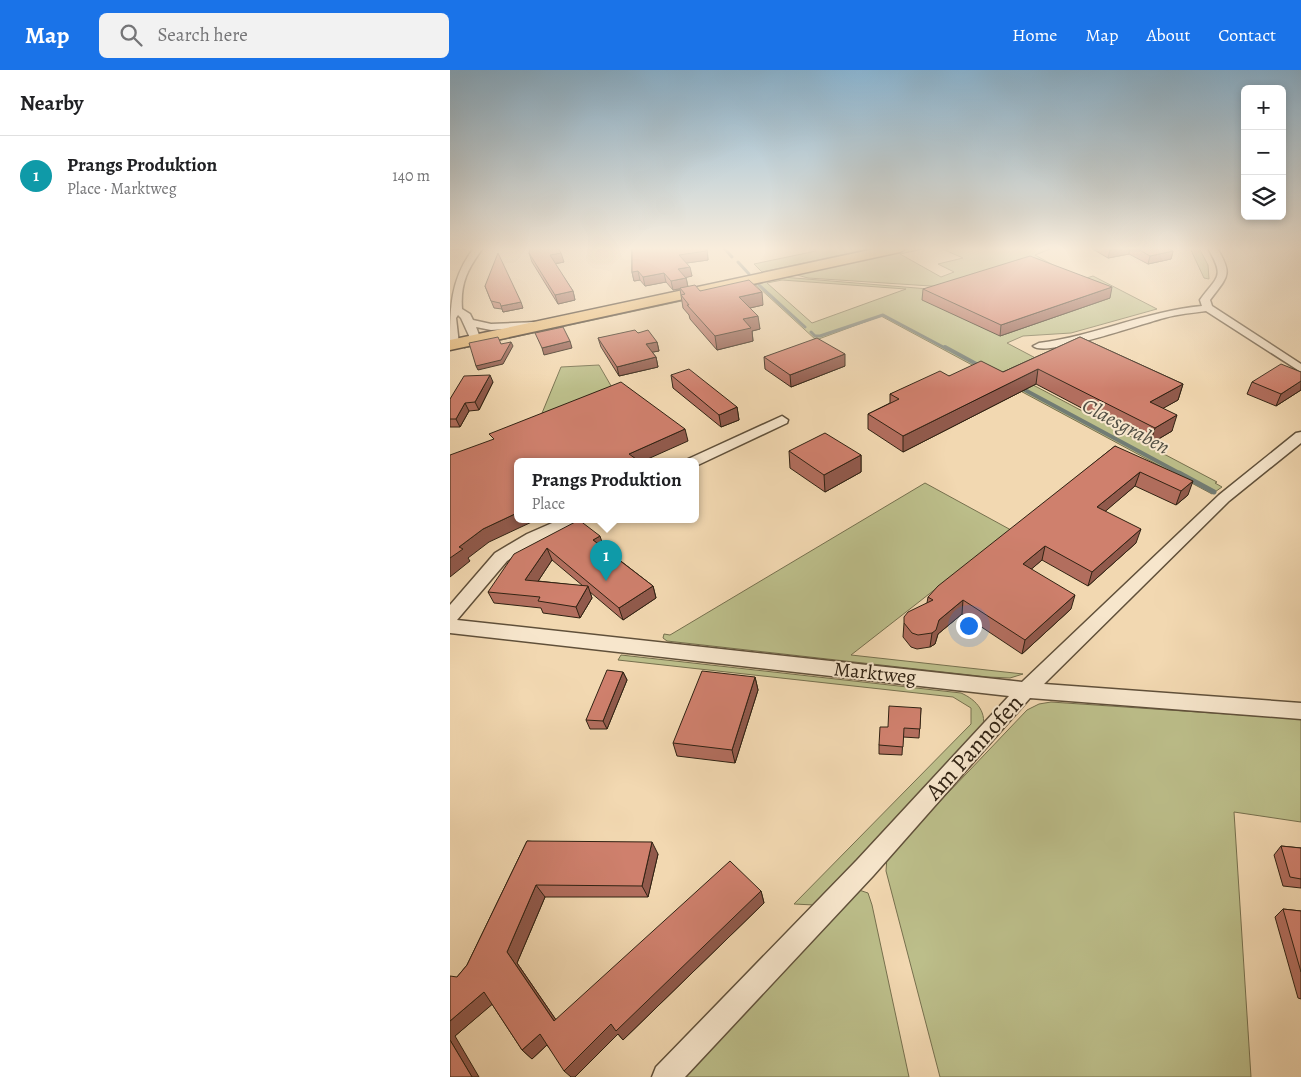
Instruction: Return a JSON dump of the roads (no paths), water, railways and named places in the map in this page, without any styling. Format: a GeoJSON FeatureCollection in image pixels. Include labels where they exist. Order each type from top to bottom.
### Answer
{"type":"FeatureCollection","features":[{"type":"Feature","properties":{"kind":"main road"},"geometry":{"type":"LineString","coordinates":[[452,345],[681,295]]}},
{"type":"Feature","properties":{"kind":"street"},"geometry":{"type":"LineString","coordinates":[[452,345],[451,318],[457,310],[455,295]]}},
{"type":"Feature","properties":{"kind":"street"},"geometry":{"type":"LineString","coordinates":[[1209,295],[1205,300],[1208,308],[1301,370]]}},
{"type":"Feature","properties":{"kind":"street"},"geometry":{"type":"LineString","coordinates":[[1039,346],[1077,342],[1177,311],[1208,308]]}},
{"type":"Feature","properties":{"kind":"street"},"geometry":{"type":"LineString","coordinates":[[457,310],[466,316],[476,340]]}},
{"type":"Feature","properties":{"kind":"street"},"geometry":{"type":"LineString","coordinates":[[469,322],[482,326],[500,327],[555,322]]}},
{"type":"Feature","properties":{"kind":"street"},"geometry":{"type":"LineString","coordinates":[[699,459],[782,420]]}},
{"type":"Feature","properties":{"kind":"street","name":"Am Pannofen"},"geometry":{"type":"LineString","coordinates":[[666,1077],[865,868],[1026,690],[1224,498],[1301,436]]}},
{"type":"Feature","properties":{"kind":"street"},"geometry":{"type":"LineString","coordinates":[[450,617],[501,557],[532,538],[564,523]]}},
{"type":"Feature","properties":{"kind":"street","name":"Marktweg"},"geometry":{"type":"LineString","coordinates":[[450,626],[1026,690],[1301,711]]}},
{"type":"Feature","properties":{"kind":"waterway","name":"Claesgraben"},"geometry":{"type":"LineString","coordinates":[[770,295],[805,327]]}},
{"type":"Feature","properties":{"kind":"waterway","name":"Claesgraben"},"geometry":{"type":"LineString","coordinates":[[811,332],[815,336],[820,336],[883,315],[947,349]]}},
{"type":"Feature","properties":{"kind":"waterway","name":"Claesgraben"},"geometry":{"type":"LineString","coordinates":[[945,347],[980,366]]}},
{"type":"Feature","properties":{"kind":"waterway","name":"Claesgraben"},"geometry":{"type":"LineString","coordinates":[[1023,389],[1181,474]]}},
{"type":"Feature","properties":{"kind":"waterway","name":"Claesgraben"},"geometry":{"type":"LineString","coordinates":[[1179,473],[1214,492]]}},
{"type":"Feature","properties":{"kind":"place","name":"Prangs Produktion"},"geometry":{"type":"Point","coordinates":[606,581]}}]}
